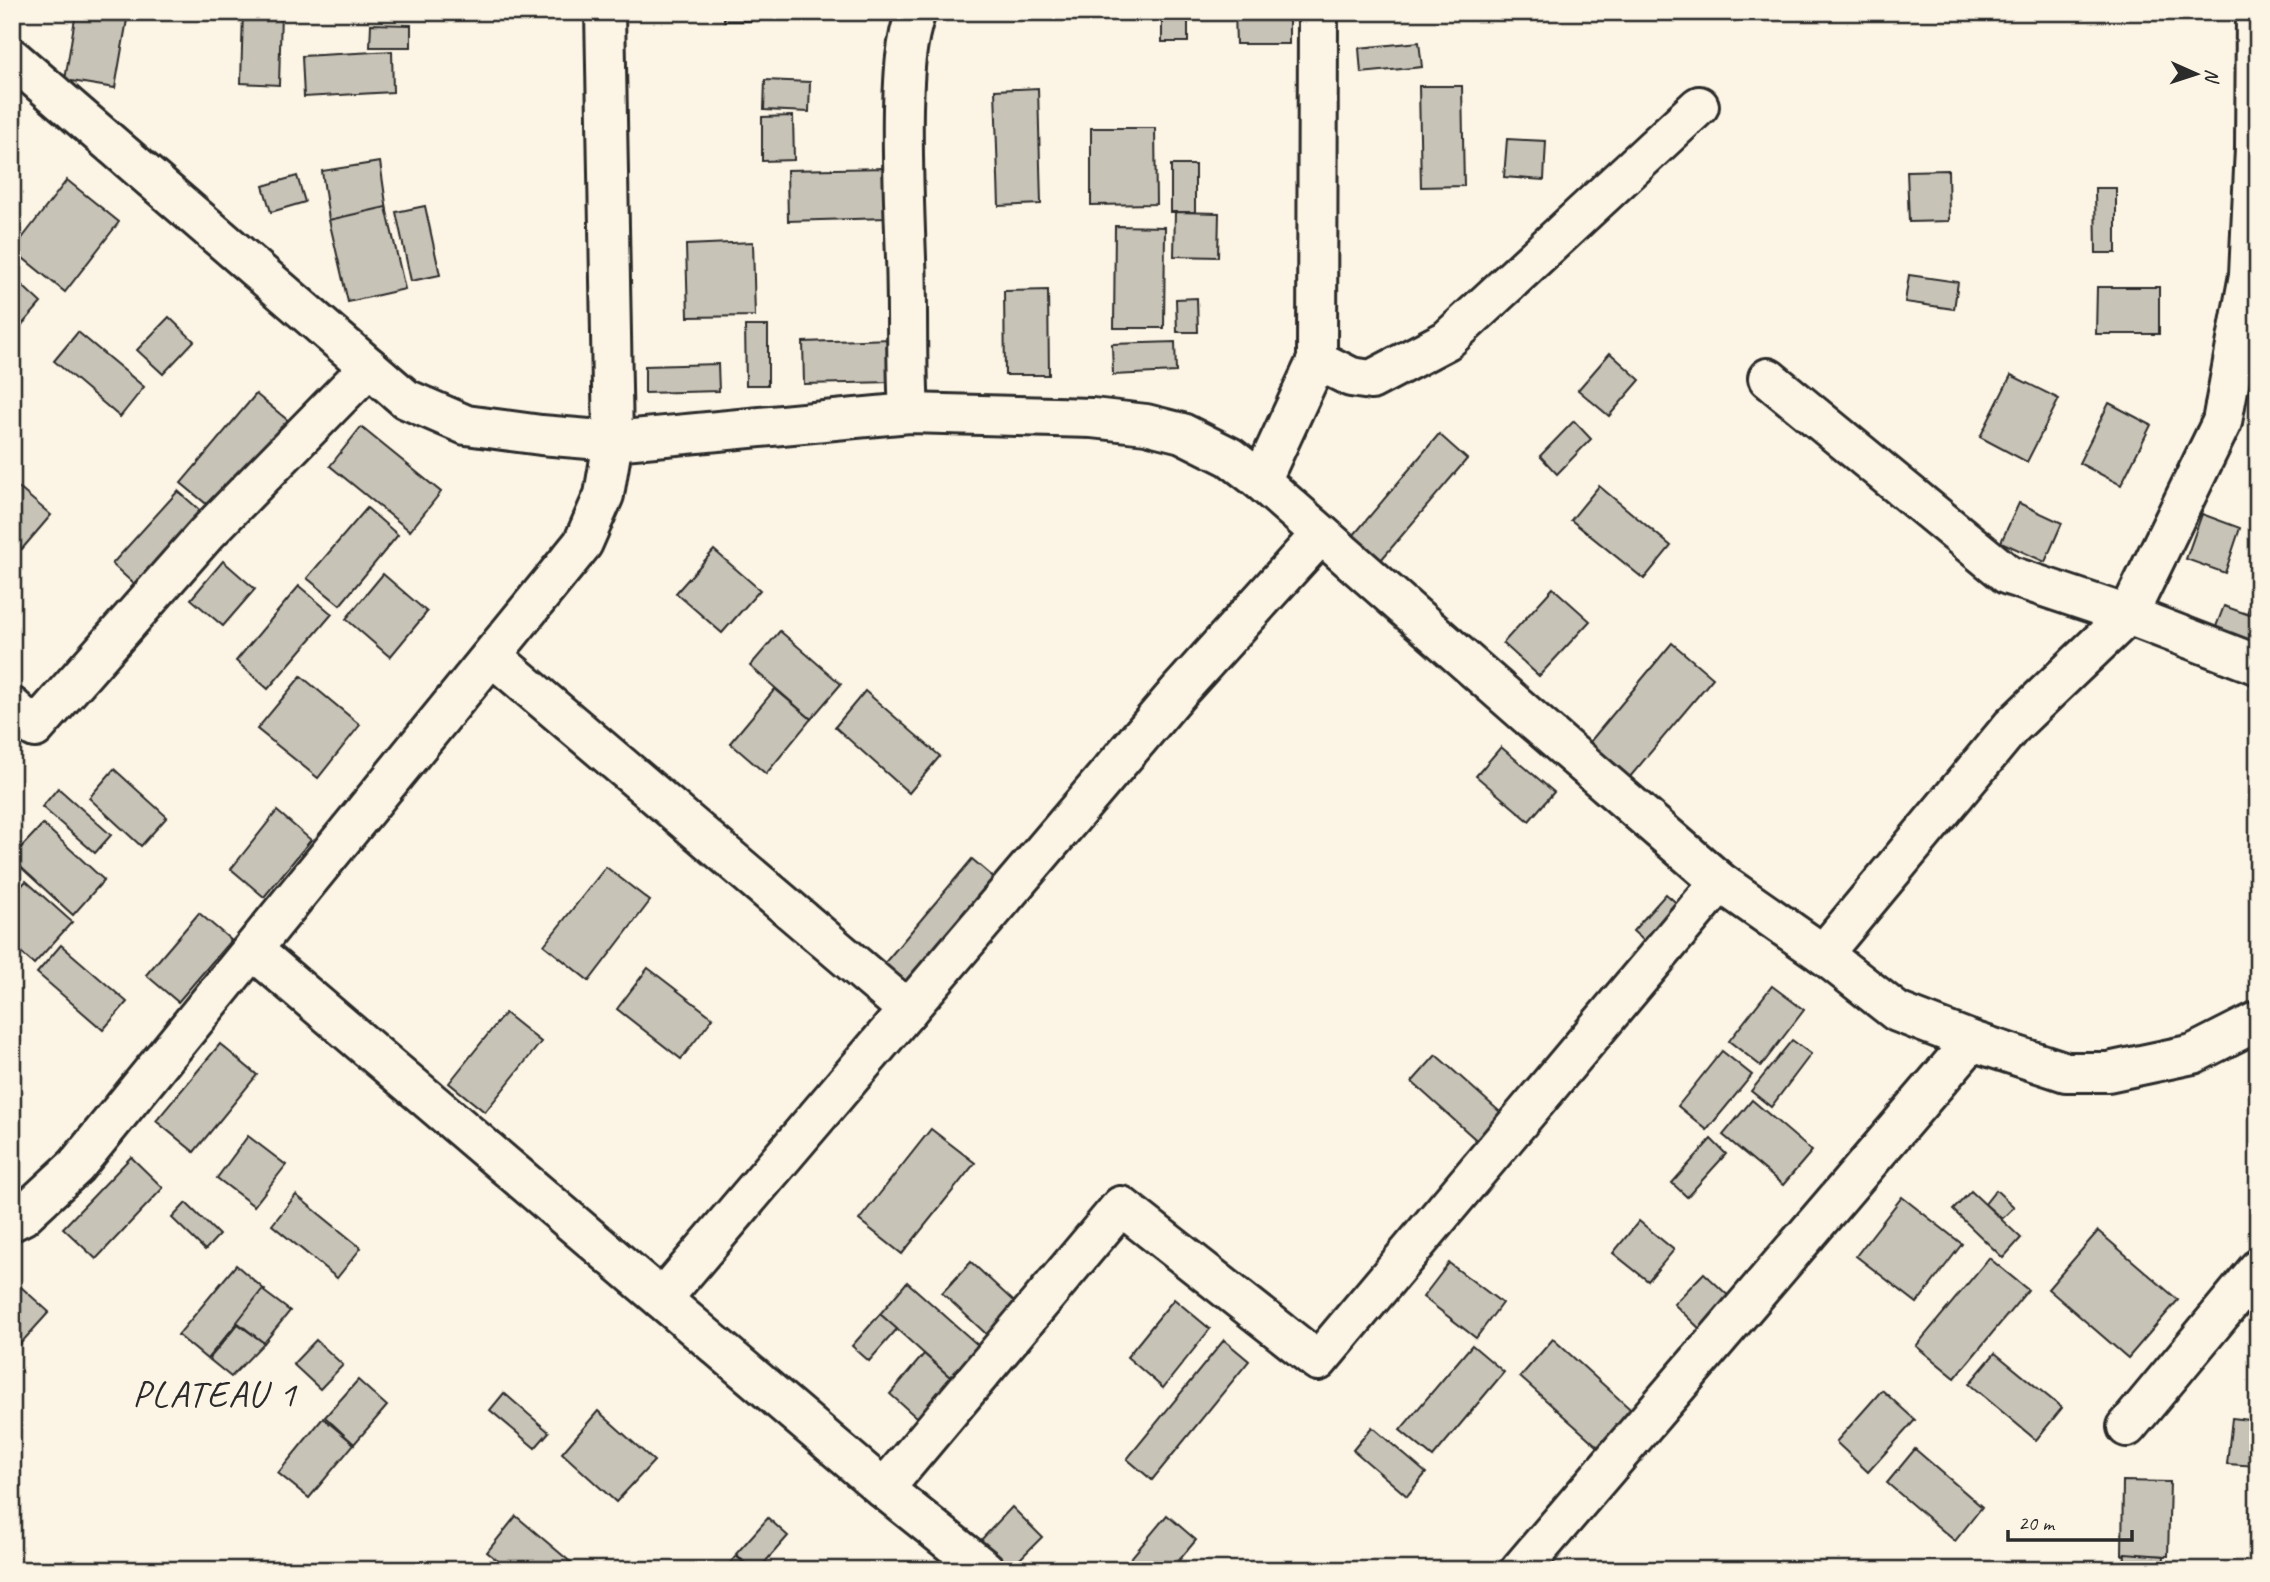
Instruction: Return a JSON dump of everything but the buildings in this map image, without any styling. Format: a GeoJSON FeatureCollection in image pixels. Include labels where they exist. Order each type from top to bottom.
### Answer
{"type":"FeatureCollection","features":[{"type":"Feature","properties":{"kind":"street"},"geometry":{"type":"LineString","coordinates":[[12,1221],[22,1216],[76,1167],[583,543],[604,495],[613,440],[605,12]]}},
{"type":"Feature","properties":{"kind":"street"},"geometry":{"type":"LineString","coordinates":[[909,414],[902,172],[904,87],[909,32],[916,12]]}},
{"type":"Feature","properties":{"kind":"street"},"geometry":{"type":"LineString","coordinates":[[1261,481],[1317,360],[1318,12]]}},
{"type":"Feature","properties":{"kind":"street"},"geometry":{"type":"LineString","coordinates":[[1823,954],[2011,727],[2128,615],[2222,422],[2249,275],[2255,148],[2256,12]]}},
{"type":"Feature","properties":{"kind":"street"},"geometry":{"type":"LineString","coordinates":[[12,58],[406,399],[466,425],[541,435],[613,440],[909,414],[1092,418],[1146,424],[1182,433],[1230,457],[1261,481],[1720,882],[1823,954],[1897,1012],[1972,1041],[2066,1072],[2108,1072],[2193,1054],[2258,1021]]}},
{"type":"Feature","properties":{"kind":"street"},"geometry":{"type":"LineString","coordinates":[[1317,360],[1351,376],[1371,380],[1447,340],[1699,106]]}},
{"type":"Feature","properties":{"kind":"street"},"geometry":{"type":"LineString","coordinates":[[12,707],[35,728],[206,534],[369,367]]}},
{"type":"Feature","properties":{"kind":"street"},"geometry":{"type":"LineString","coordinates":[[1768,378],[2008,575],[2128,615],[2258,665]]}},
{"type":"Feature","properties":{"kind":"street"},"geometry":{"type":"LineString","coordinates":[[662,1299],[1180,690],[1321,534]]}},
{"type":"Feature","properties":{"kind":"street"},"geometry":{"type":"LineString","coordinates":[[492,656],[908,1010]]}},
{"type":"Feature","properties":{"kind":"street"},"geometry":{"type":"LineString","coordinates":[[884,1489],[1121,1206],[1318,1361],[1720,882]]}},
{"type":"Feature","properties":{"kind":"street"},"geometry":{"type":"LineString","coordinates":[[253,950],[884,1489],[985,1570]]}},
{"type":"Feature","properties":{"kind":"street"},"geometry":{"type":"LineString","coordinates":[[1520,1570],[1972,1041]]}},
{"type":"Feature","properties":{"kind":"street"},"geometry":{"type":"LineString","coordinates":[[2127,1427],[2258,1269]]}},
{"type":"Feature","properties":{"kind":"district","name":"PLATEAU 1"},"geometry":{"type":"Point","coordinates":[215,1393]}}]}
